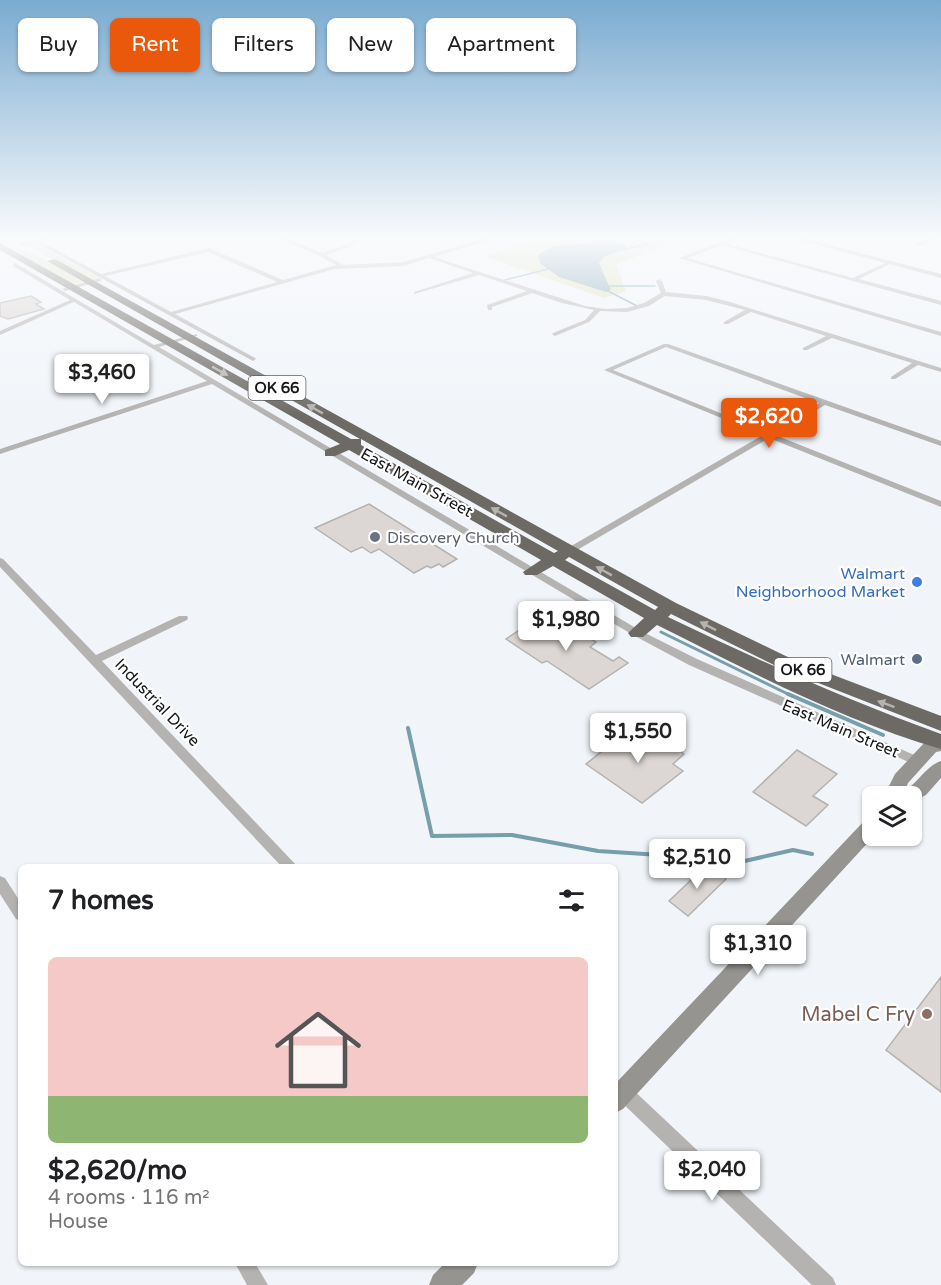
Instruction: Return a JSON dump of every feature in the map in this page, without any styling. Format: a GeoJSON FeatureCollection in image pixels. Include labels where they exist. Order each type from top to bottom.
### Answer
{"type":"FeatureCollection","features":[{"type":"Feature","properties":{"kind":"highway","name":"East Main Street"},"geometry":{"type":"LineString","coordinates":[[89,296],[350,444],[561,555],[777,677],[941,744]]}},
{"type":"Feature","properties":{"kind":"highway","name":"East Main Street"},"geometry":{"type":"LineString","coordinates":[[125,296],[187,337],[366,438],[561,555]]}},
{"type":"Feature","properties":{"kind":"highway"},"geometry":{"type":"LineString","coordinates":[[330,453],[366,438]]}},
{"type":"Feature","properties":{"kind":"highway"},"geometry":{"type":"LineString","coordinates":[[531,572],[561,555]]}},
{"type":"Feature","properties":{"kind":"highway","name":"East Main Street"},"geometry":{"type":"LineString","coordinates":[[663,612],[787,664],[941,724]]}},
{"type":"Feature","properties":{"kind":"highway"},"geometry":{"type":"LineString","coordinates":[[637,633],[663,612]]}},
{"type":"Feature","properties":{"kind":"main road"},"geometry":{"type":"LineString","coordinates":[[898,786],[901,779],[931,746],[941,744]]}},
{"type":"Feature","properties":{"kind":"main road"},"geometry":{"type":"LineString","coordinates":[[922,789],[941,767]]}},
{"type":"Feature","properties":{"kind":"main road"},"geometry":{"type":"LineString","coordinates":[[619,1097],[862,836]]}},
{"type":"Feature","properties":{"kind":"street","name":"East Main Street"},"geometry":{"type":"LineString","coordinates":[[67,296],[637,633],[704,667],[917,761]]}},
{"type":"Feature","properties":{"kind":"street","name":"East Main Street"},"geometry":{"type":"LineString","coordinates":[[133,296],[253,359]]}},
{"type":"Feature","properties":{"kind":"street"},"geometry":{"type":"LineString","coordinates":[[170,314],[234,296]]}},
{"type":"Feature","properties":{"kind":"street"},"geometry":{"type":"LineString","coordinates":[[490,309],[489,306],[518,296]]}},
{"type":"Feature","properties":{"kind":"street"},"geometry":{"type":"LineString","coordinates":[[546,296],[578,307],[598,310],[637,307],[656,301],[662,296]]}},
{"type":"Feature","properties":{"kind":"street"},"geometry":{"type":"LineString","coordinates":[[685,296],[706,298],[750,310],[941,370]]}},
{"type":"Feature","properties":{"kind":"street"},"geometry":{"type":"LineString","coordinates":[[811,296],[941,334]]}},
{"type":"Feature","properties":{"kind":"street"},"geometry":{"type":"LineString","coordinates":[[916,296],[941,303]]}},
{"type":"Feature","properties":{"kind":"street"},"geometry":{"type":"LineString","coordinates":[[0,333],[74,300]]}},
{"type":"Feature","properties":{"kind":"street"},"geometry":{"type":"LineString","coordinates":[[555,334],[587,321],[598,310]]}},
{"type":"Feature","properties":{"kind":"street"},"geometry":{"type":"LineString","coordinates":[[726,322],[750,310]]}},
{"type":"Feature","properties":{"kind":"street"},"geometry":{"type":"LineString","coordinates":[[153,347],[204,333]]}},
{"type":"Feature","properties":{"kind":"street"},"geometry":{"type":"LineString","coordinates":[[805,349],[831,336]]}},
{"type":"Feature","properties":{"kind":"street"},"geometry":{"type":"LineString","coordinates":[[941,444],[666,345],[607,370],[941,504]]}},
{"type":"Feature","properties":{"kind":"street"},"geometry":{"type":"LineString","coordinates":[[893,378],[918,363]]}},
{"type":"Feature","properties":{"kind":"street"},"geometry":{"type":"LineString","coordinates":[[0,452],[212,382]]}},
{"type":"Feature","properties":{"kind":"street"},"geometry":{"type":"LineString","coordinates":[[561,555],[825,402]]}},
{"type":"Feature","properties":{"kind":"street","name":"Industrial Drive"},"geometry":{"type":"LineString","coordinates":[[0,561],[288,864]]}},
{"type":"Feature","properties":{"kind":"street"},"geometry":{"type":"LineString","coordinates":[[95,660],[183,618]]}},
{"type":"Feature","properties":{"kind":"street"},"geometry":{"type":"LineString","coordinates":[[0,882],[18,910]]}},
{"type":"Feature","properties":{"kind":"street"},"geometry":{"type":"LineString","coordinates":[[619,1097],[826,1285]]}},
{"type":"Feature","properties":{"kind":"street"},"geometry":{"type":"LineString","coordinates":[[246,1266],[258,1285]]}},
{"type":"Feature","properties":{"kind":"building"},"geometry":{"type":"Polygon","coordinates":[[[31,296],[41,302],[36,304],[44,309],[8,319],[0,316],[0,303],[31,296]]]}},
{"type":"Feature","properties":{"kind":"building","name":"Discovery Church"},"geometry":{"type":"Polygon","coordinates":[[[369,504],[457,559],[443,567],[439,564],[431,568],[427,566],[414,573],[379,549],[371,553],[362,547],[351,552],[315,528],[369,504]]]}},
{"type":"Feature","properties":{"kind":"building"},"geometry":{"type":"Polygon","coordinates":[[[539,617],[560,630],[569,625],[596,642],[590,647],[613,661],[619,657],[628,663],[589,689],[547,661],[542,663],[506,639],[539,617]]]}},
{"type":"Feature","properties":{"kind":"building"},"geometry":{"type":"Polygon","coordinates":[[[646,728],[684,754],[673,764],[683,771],[642,803],[586,764],[626,732],[634,737],[646,728]]]}},
{"type":"Feature","properties":{"kind":"building"},"geometry":{"type":"Polygon","coordinates":[[[797,750],[837,774],[813,796],[828,805],[806,826],[753,792],[797,750]]]}},
{"type":"Feature","properties":{"kind":"building"},"geometry":{"type":"Polygon","coordinates":[[[707,865],[726,879],[688,916],[669,901],[707,865]]]}},
{"type":"Feature","properties":{"kind":"building","name":"Mabel C Fry"},"geometry":{"type":"Polygon","coordinates":[[[941,977],[941,1092],[886,1050],[941,977]]]}},
{"type":"Feature","properties":{"kind":"waterway"},"geometry":{"type":"LineString","coordinates":[[618,296],[637,306]]}},
{"type":"Feature","properties":{"kind":"waterway"},"geometry":{"type":"LineString","coordinates":[[661,632],[792,696]]}},
{"type":"Feature","properties":{"kind":"waterway"},"geometry":{"type":"LineString","coordinates":[[788,694],[883,735]]}},
{"type":"Feature","properties":{"kind":"waterway"},"geometry":{"type":"LineString","coordinates":[[408,728],[432,836],[512,835],[598,851],[691,857]]}},
{"type":"Feature","properties":{"kind":"waterway"},"geometry":{"type":"LineString","coordinates":[[736,863],[793,850],[812,854]]}},
{"type":"Feature","properties":{"kind":"place","name":"Discovery Church"},"geometry":{"type":"Point","coordinates":[375,537]}},
{"type":"Feature","properties":{"kind":"place","name":"Walmart Neighborhood Market"},"geometry":{"type":"Point","coordinates":[917,582]}},
{"type":"Feature","properties":{"kind":"place","name":"Walmart"},"geometry":{"type":"Point","coordinates":[917,659]}},
{"type":"Feature","properties":{"kind":"place","name":"Mabel C Fry"},"geometry":{"type":"Point","coordinates":[927,1014]}}]}
